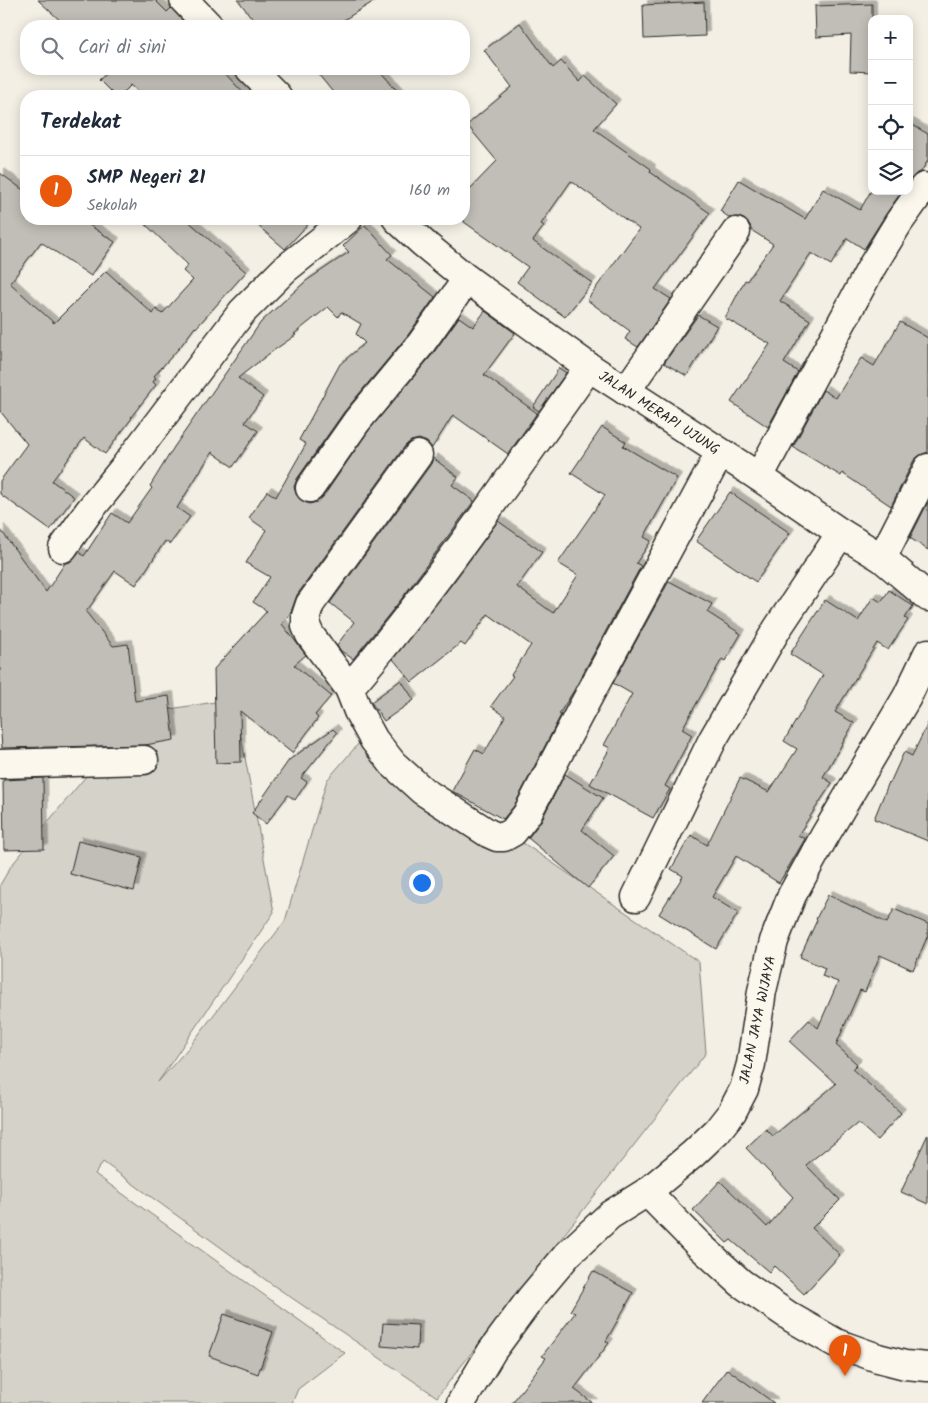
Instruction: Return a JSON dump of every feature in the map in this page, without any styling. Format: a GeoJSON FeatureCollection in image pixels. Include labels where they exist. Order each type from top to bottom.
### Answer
{"type":"FeatureCollection","features":[{"type":"Feature","properties":{"kind":"street"},"geometry":{"type":"LineString","coordinates":[[184,0],[203,20]]}},
{"type":"Feature","properties":{"kind":"street"},"geometry":{"type":"LineString","coordinates":[[256,75],[271,90]]}},
{"type":"Feature","properties":{"kind":"street"},"geometry":{"type":"LineString","coordinates":[[759,477],[871,268],[899,222],[924,187]]}},
{"type":"Feature","properties":{"kind":"street"},"geometry":{"type":"LineString","coordinates":[[64,548],[89,512],[242,312],[284,270],[340,225]]}},
{"type":"Feature","properties":{"kind":"street","name":"JALAN MERAPI UJUNG"},"geometry":{"type":"LineString","coordinates":[[404,225],[466,279],[589,367],[882,558],[928,597]]}},
{"type":"Feature","properties":{"kind":"street"},"geometry":{"type":"LineString","coordinates":[[626,391],[736,232]]}},
{"type":"Feature","properties":{"kind":"street"},"geometry":{"type":"LineString","coordinates":[[310,488],[356,421],[420,346],[466,279]]}},
{"type":"Feature","properties":{"kind":"street"},"geometry":{"type":"LineString","coordinates":[[349,688],[387,644],[589,367]]}},
{"type":"Feature","properties":{"kind":"street"},"geometry":{"type":"LineString","coordinates":[[418,455],[310,604],[306,616],[306,626],[313,639],[349,688],[358,711],[374,740],[393,764],[423,791],[488,833],[497,837],[504,837],[513,832],[527,814],[720,453]]}},
{"type":"Feature","properties":{"kind":"street"},"geometry":{"type":"LineString","coordinates":[[882,558],[928,468]]}},
{"type":"Feature","properties":{"kind":"street"},"geometry":{"type":"LineString","coordinates":[[636,898],[713,739],[776,629],[841,533]]}},
{"type":"Feature","properties":{"kind":"street","name":"JALAN JAYA WIJAYA"},"geometry":{"type":"LineString","coordinates":[[461,1403],[492,1351],[531,1298],[568,1254],[610,1215],[647,1192],[693,1154],[717,1131],[732,1112],[744,1089],[751,1064],[762,992],[774,941],[792,896],[824,837],[907,697],[928,653]]}},
{"type":"Feature","properties":{"kind":"street"},"geometry":{"type":"LineString","coordinates":[[0,764],[144,760]]}},
{"type":"Feature","properties":{"kind":"street"},"geometry":{"type":"LineString","coordinates":[[647,1192],[698,1244],[741,1283],[792,1318],[836,1343],[904,1365],[928,1367]]}},
{"type":"Feature","properties":{"kind":"shaded area"},"geometry":{"type":"Polygon","coordinates":[[[234,699],[274,912],[158,1082],[190,1046],[285,921],[327,780],[365,736],[699,962],[706,1053],[437,1397],[270,1283],[103,1162],[95,1174],[345,1353],[298,1389],[292,1403],[0,1403],[0,885],[11,866],[138,714],[234,699]]]}},
{"type":"Feature","properties":{"kind":"building"},"geometry":{"type":"Polygon","coordinates":[[[38,0],[155,0],[167,12],[171,8],[182,20],[60,20],[38,0]]]}},
{"type":"Feature","properties":{"kind":"building"},"geometry":{"type":"Polygon","coordinates":[[[238,0],[376,0],[344,20],[253,20],[238,0]]]}},
{"type":"Feature","properties":{"kind":"building"},"geometry":{"type":"Polygon","coordinates":[[[704,2],[705,36],[644,39],[643,5],[704,2]]]}},
{"type":"Feature","properties":{"kind":"building"},"geometry":{"type":"Polygon","coordinates":[[[872,4],[872,15],[868,15],[868,72],[850,71],[851,35],[816,37],[815,6],[872,4]]]}},
{"type":"Feature","properties":{"kind":"building"},"geometry":{"type":"Polygon","coordinates":[[[520,23],[553,68],[561,61],[580,82],[585,76],[616,104],[594,129],[651,169],[650,172],[710,213],[655,289],[671,299],[638,347],[625,339],[630,331],[587,300],[639,229],[571,181],[541,224],[544,226],[533,241],[592,283],[565,317],[517,282],[528,267],[468,225],[470,225],[470,189],[497,161],[470,129],[470,122],[512,87],[484,50],[520,23]]]}},
{"type":"Feature","properties":{"kind":"building"},"geometry":{"type":"Polygon","coordinates":[[[104,75],[227,75],[240,90],[136,90],[131,85],[126,90],[109,90],[99,80],[104,75]]]}},
{"type":"Feature","properties":{"kind":"building"},"geometry":{"type":"Polygon","coordinates":[[[319,75],[383,75],[397,90],[331,90],[319,75]]]}},
{"type":"Feature","properties":{"kind":"building"},"geometry":{"type":"Polygon","coordinates":[[[913,125],[928,134],[928,160],[921,172],[913,177],[913,125]]]}},
{"type":"Feature","properties":{"kind":"building"},"geometry":{"type":"Polygon","coordinates":[[[0,173],[20,188],[20,225],[89,225],[115,242],[91,276],[41,242],[10,283],[54,323],[106,271],[153,314],[156,309],[162,314],[193,280],[183,271],[188,265],[146,225],[193,225],[246,272],[195,327],[154,376],[156,378],[153,382],[156,385],[105,454],[84,438],[52,481],[74,497],[50,530],[0,494],[0,481],[27,444],[0,411],[0,173]]]}},
{"type":"Feature","properties":{"kind":"building"},"geometry":{"type":"Polygon","coordinates":[[[739,180],[805,219],[823,189],[860,210],[869,195],[899,195],[864,249],[847,238],[831,265],[811,253],[780,301],[810,320],[784,363],[798,372],[768,427],[731,402],[770,344],[725,318],[745,280],[747,281],[773,244],[751,230],[750,225],[744,219],[738,217],[730,218],[720,211],[739,180]]]}},
{"type":"Feature","properties":{"kind":"building"},"geometry":{"type":"Polygon","coordinates":[[[257,225],[307,225],[285,249],[257,225]]]}},
{"type":"Feature","properties":{"kind":"building"},"geometry":{"type":"Polygon","coordinates":[[[365,225],[392,255],[387,259],[435,297],[408,335],[344,412],[297,479],[294,487],[296,494],[301,500],[309,504],[317,502],[323,497],[369,430],[432,355],[459,317],[473,327],[485,311],[515,333],[484,375],[537,413],[508,454],[453,415],[432,448],[427,442],[419,439],[411,441],[405,446],[297,595],[291,612],[282,624],[306,655],[294,665],[331,696],[315,715],[318,718],[292,753],[240,711],[241,762],[216,763],[214,669],[267,611],[253,602],[270,577],[246,563],[266,530],[249,518],[267,491],[276,497],[306,444],[299,440],[340,364],[365,343],[356,334],[361,324],[341,312],[338,317],[328,307],[294,334],[296,335],[238,378],[263,397],[245,422],[258,431],[233,467],[212,452],[177,508],[190,517],[170,544],[165,541],[136,585],[115,571],[86,612],[113,646],[128,644],[135,701],[169,696],[174,740],[145,745],[2,748],[0,721],[0,529],[46,592],[65,563],[70,562],[79,552],[84,556],[112,513],[127,523],[152,488],[150,486],[174,447],[261,322],[306,281],[349,252],[343,246],[365,225]]]}},
{"type":"Feature","properties":{"kind":"building"},"geometry":{"type":"Polygon","coordinates":[[[698,315],[717,326],[687,376],[664,363],[698,315]]]}},
{"type":"Feature","properties":{"kind":"building"},"geometry":{"type":"Polygon","coordinates":[[[900,322],[928,338],[928,452],[914,460],[891,506],[842,473],[841,476],[793,447],[823,390],[836,398],[861,358],[874,366],[900,322]]]}},
{"type":"Feature","properties":{"kind":"building"},"geometry":{"type":"Polygon","coordinates":[[[559,368],[566,373],[539,411],[533,407],[559,368]]]}},
{"type":"Feature","properties":{"kind":"building"},"geometry":{"type":"Polygon","coordinates":[[[602,427],[626,442],[623,446],[677,478],[644,537],[651,541],[636,563],[641,566],[573,692],[559,714],[561,715],[514,806],[503,819],[452,791],[475,749],[484,754],[505,716],[491,706],[513,676],[511,675],[531,645],[488,614],[465,646],[461,643],[412,682],[393,659],[455,580],[498,521],[542,552],[517,587],[553,613],[578,575],[558,563],[605,495],[571,473],[602,427]]]}},
{"type":"Feature","properties":{"kind":"building"},"geometry":{"type":"Polygon","coordinates":[[[433,458],[458,477],[452,485],[474,501],[400,601],[353,659],[341,651],[337,645],[354,622],[330,603],[431,464],[433,458]]]}},
{"type":"Feature","properties":{"kind":"building"},"geometry":{"type":"Polygon","coordinates":[[[730,492],[790,533],[756,582],[696,541],[730,492]]]}},
{"type":"Feature","properties":{"kind":"building"},"geometry":{"type":"Polygon","coordinates":[[[928,502],[928,550],[910,538],[928,502]]]}},
{"type":"Feature","properties":{"kind":"building"},"geometry":{"type":"Polygon","coordinates":[[[669,581],[712,604],[707,612],[741,634],[725,661],[722,659],[682,729],[692,735],[665,786],[670,789],[653,818],[590,784],[610,748],[604,745],[632,694],[613,683],[669,581]]]}},
{"type":"Feature","properties":{"kind":"building"},"geometry":{"type":"Polygon","coordinates":[[[889,590],[913,606],[905,618],[908,620],[888,650],[877,643],[835,712],[854,723],[823,777],[832,783],[798,835],[805,839],[779,883],[736,856],[712,897],[738,913],[716,949],[659,914],[683,876],[671,869],[691,835],[707,845],[740,778],[769,792],[797,749],[784,741],[823,675],[790,654],[825,600],[858,621],[873,597],[881,602],[889,590]]]}},
{"type":"Feature","properties":{"kind":"building"},"geometry":{"type":"Polygon","coordinates":[[[401,680],[414,700],[384,721],[371,702],[401,680]]]}},
{"type":"Feature","properties":{"kind":"building"},"geometry":{"type":"Polygon","coordinates":[[[928,723],[928,841],[874,819],[904,752],[912,756],[928,723]]]}},
{"type":"Feature","properties":{"kind":"building"},"geometry":{"type":"Polygon","coordinates":[[[333,729],[337,733],[301,778],[307,782],[295,800],[288,795],[266,824],[252,813],[289,760],[333,729]]]}},
{"type":"Feature","properties":{"kind":"building"},"geometry":{"type":"Polygon","coordinates":[[[565,774],[603,798],[582,830],[614,856],[588,888],[528,838],[541,821],[565,774]]]}},
{"type":"Feature","properties":{"kind":"building"},"geometry":{"type":"Polygon","coordinates":[[[43,778],[44,849],[4,850],[3,780],[43,778]]]}},
{"type":"Feature","properties":{"kind":"building"},"geometry":{"type":"Polygon","coordinates":[[[78,841],[142,857],[134,891],[70,874],[78,841]]]}},
{"type":"Feature","properties":{"kind":"building"},"geometry":{"type":"Polygon","coordinates":[[[828,895],[887,923],[894,909],[928,924],[928,935],[913,970],[880,955],[865,992],[860,990],[836,1045],[857,1064],[852,1069],[901,1113],[877,1140],[858,1123],[806,1165],[840,1200],[812,1228],[840,1255],[804,1294],[774,1266],[769,1272],[731,1240],[727,1243],[693,1210],[720,1181],[767,1227],[793,1197],[746,1148],[766,1129],[773,1136],[836,1084],[789,1041],[809,1020],[818,1028],[838,982],[822,976],[825,968],[800,957],[828,895]]]}},
{"type":"Feature","properties":{"kind":"building"},"geometry":{"type":"Polygon","coordinates":[[[928,1134],[928,1204],[901,1192],[928,1134]]]}},
{"type":"Feature","properties":{"kind":"building"},"geometry":{"type":"Polygon","coordinates":[[[593,1271],[633,1293],[606,1341],[609,1343],[574,1389],[593,1403],[512,1403],[546,1358],[542,1356],[575,1313],[570,1311],[593,1271]]]}},
{"type":"Feature","properties":{"kind":"building"},"geometry":{"type":"Polygon","coordinates":[[[224,1314],[273,1332],[258,1374],[209,1356],[224,1314]]]}},
{"type":"Feature","properties":{"kind":"building"},"geometry":{"type":"Polygon","coordinates":[[[383,1323],[418,1325],[417,1349],[381,1346],[383,1323]]]}},
{"type":"Feature","properties":{"kind":"building"},"geometry":{"type":"Polygon","coordinates":[[[727,1369],[774,1403],[702,1403],[727,1369]]]}},
{"type":"Feature","properties":{"kind":"place","name":"SMP Negeri 21"},"geometry":{"type":"Point","coordinates":[845,1376]}}]}
